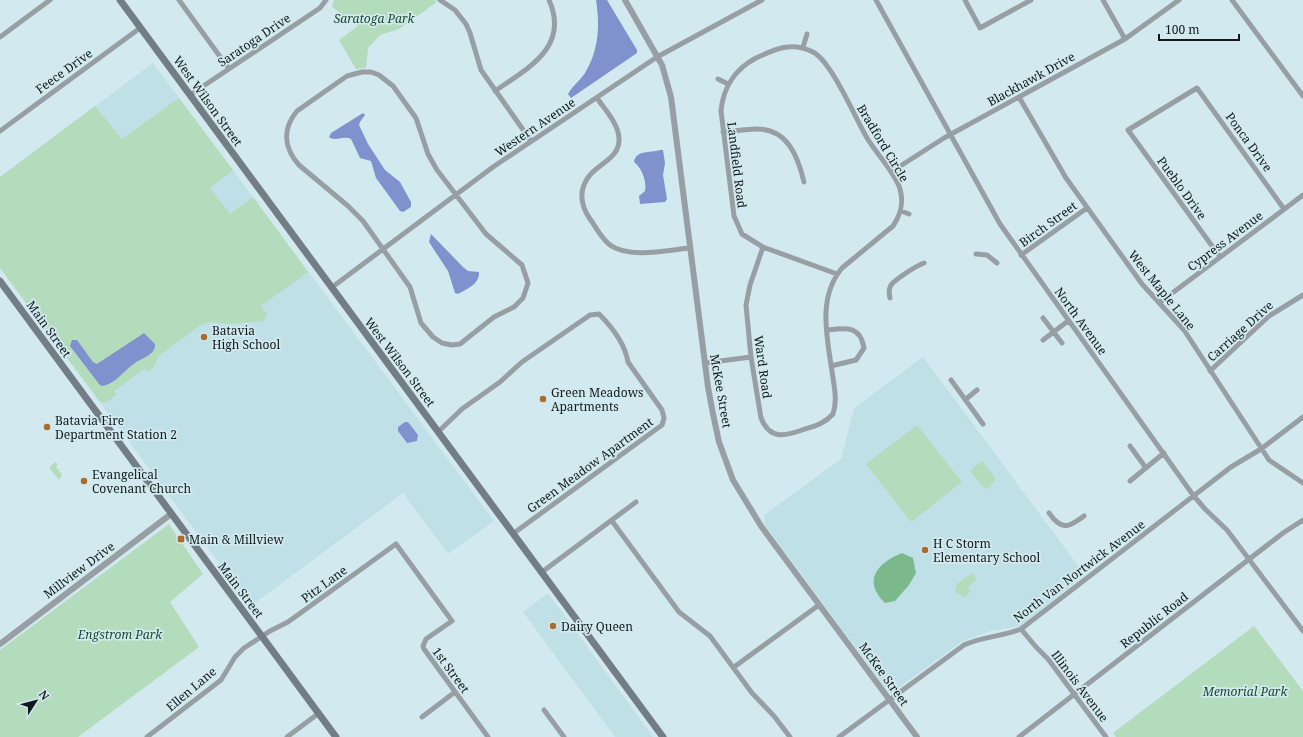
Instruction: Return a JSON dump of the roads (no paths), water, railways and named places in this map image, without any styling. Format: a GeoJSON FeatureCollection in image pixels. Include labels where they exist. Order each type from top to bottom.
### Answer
{"type":"FeatureCollection","features":[{"type":"Feature","properties":{"kind":"main road","name":"West Wilson Street"},"geometry":{"type":"LineString","coordinates":[[120,0],[663,737]]}},
{"type":"Feature","properties":{"kind":"main road","name":"Main Street"},"geometry":{"type":"LineString","coordinates":[[0,281],[336,737]]}},
{"type":"Feature","properties":{"kind":"street"},"geometry":{"type":"LineString","coordinates":[[0,37],[50,0]]}},
{"type":"Feature","properties":{"kind":"street"},"geometry":{"type":"LineString","coordinates":[[179,0],[229,69]]}},
{"type":"Feature","properties":{"kind":"street","name":"Saratoga Drive"},"geometry":{"type":"LineString","coordinates":[[190,95],[320,8],[326,0]]}},
{"type":"Feature","properties":{"kind":"street"},"geometry":{"type":"LineString","coordinates":[[440,0],[455,10],[466,24],[470,32],[481,70],[495,92],[532,141]]}},
{"type":"Feature","properties":{"kind":"street"},"geometry":{"type":"LineString","coordinates":[[495,92],[540,58],[547,50],[554,31],[555,19],[549,0]]}},
{"type":"Feature","properties":{"kind":"street","name":"McKee Street"},"geometry":{"type":"LineString","coordinates":[[625,0],[662,65],[671,97],[704,363],[719,442],[733,480],[761,526],[917,737]]}},
{"type":"Feature","properties":{"kind":"street","name":"Western Avenue"},"geometry":{"type":"LineString","coordinates":[[331,288],[455,195],[657,57],[762,0]]}},
{"type":"Feature","properties":{"kind":"street","name":"North Avenue"},"geometry":{"type":"LineString","coordinates":[[876,0],[949,135],[1000,224],[1193,495],[1205,509],[1228,530],[1303,631]]}},
{"type":"Feature","properties":{"kind":"street"},"geometry":{"type":"LineString","coordinates":[[965,0],[980,28],[1031,0]]}},
{"type":"Feature","properties":{"kind":"street"},"geometry":{"type":"LineString","coordinates":[[1103,0],[1125,39]]}},
{"type":"Feature","properties":{"kind":"street","name":"Blackhawk Drive"},"geometry":{"type":"LineString","coordinates":[[891,172],[949,135],[1125,39],[1179,0]]}},
{"type":"Feature","properties":{"kind":"street"},"geometry":{"type":"LineString","coordinates":[[1232,0],[1303,96]]}},
{"type":"Feature","properties":{"kind":"street","name":"Feece Drive"},"geometry":{"type":"LineString","coordinates":[[0,131],[140,28]]}},
{"type":"Feature","properties":{"kind":"street"},"geometry":{"type":"LineString","coordinates":[[803,48],[807,34]]}},
{"type":"Feature","properties":{"kind":"street","name":"Landfield Road"},"geometry":{"type":"LineString","coordinates":[[803,48],[790,46],[774,49],[743,67],[728,84],[722,102],[723,132],[734,216],[742,234],[763,247],[837,274]]}},
{"type":"Feature","properties":{"kind":"street","name":"Bradford Circle"},"geometry":{"type":"LineString","coordinates":[[803,48],[814,52],[826,63],[867,138],[891,172],[900,188],[902,203],[901,211]]}},
{"type":"Feature","properties":{"kind":"street"},"geometry":{"type":"LineString","coordinates":[[358,72],[371,72],[387,80],[411,110],[420,126],[432,162],[455,195],[486,234],[522,265],[528,283],[526,293],[520,303],[494,318],[460,344],[452,345],[442,343],[421,323],[410,287],[356,213],[292,157],[286,143],[286,130],[292,116],[302,106],[347,76],[358,72]]}},
{"type":"Feature","properties":{"kind":"street"},"geometry":{"type":"LineString","coordinates":[[718,79],[728,84]]}},
{"type":"Feature","properties":{"kind":"street","name":"Pueblo Drive"},"geometry":{"type":"LineString","coordinates":[[1197,88],[1128,130],[1220,257]]}},
{"type":"Feature","properties":{"kind":"street","name":"Ponca Drive"},"geometry":{"type":"LineString","coordinates":[[1197,88],[1284,209]]}},
{"type":"Feature","properties":{"kind":"street","name":"West Maple Lane"},"geometry":{"type":"LineString","coordinates":[[1019,97],[1066,178],[1142,284],[1179,323],[1269,460],[1277,467],[1303,483]]}},
{"type":"Feature","properties":{"kind":"street"},"geometry":{"type":"LineString","coordinates":[[597,98],[616,126],[619,140],[614,155],[593,171],[586,181],[582,201],[588,216],[606,242],[623,251],[635,253],[690,248]]}},
{"type":"Feature","properties":{"kind":"street"},"geometry":{"type":"LineString","coordinates":[[723,132],[759,129],[768,130],[782,137],[793,149],[804,182]]}},
{"type":"Feature","properties":{"kind":"street","name":"Cypress Avenue"},"geometry":{"type":"LineString","coordinates":[[1159,303],[1303,195]]}},
{"type":"Feature","properties":{"kind":"street","name":"Birch Street"},"geometry":{"type":"LineString","coordinates":[[1021,255],[1087,208]]}},
{"type":"Feature","properties":{"kind":"street"},"geometry":{"type":"LineString","coordinates":[[827,330],[849,329],[857,333],[862,338],[864,348],[856,360],[831,366],[825,315],[827,299],[837,274],[851,259],[893,226],[901,211],[909,214]]}},
{"type":"Feature","properties":{"kind":"street","name":"Ward Road"},"geometry":{"type":"LineString","coordinates":[[763,247],[750,285],[746,305],[758,408],[764,425],[768,430],[775,434],[784,436],[824,422],[833,414],[836,405],[831,366]]}},
{"type":"Feature","properties":{"kind":"street"},"geometry":{"type":"LineString","coordinates":[[976,254],[987,255],[997,263]]}},
{"type":"Feature","properties":{"kind":"street"},"geometry":{"type":"LineString","coordinates":[[890,298],[889,292],[891,286],[918,265],[924,263]]}},
{"type":"Feature","properties":{"kind":"street","name":"Carriage Drive"},"geometry":{"type":"LineString","coordinates":[[1210,371],[1269,316],[1303,295]]}},
{"type":"Feature","properties":{"kind":"street","name":"Green Meadow Apartment"},"geometry":{"type":"LineString","coordinates":[[438,432],[462,409],[500,382],[522,362],[590,315],[599,314],[616,336],[626,352],[628,362],[662,410],[664,418],[662,425],[514,533]]}},
{"type":"Feature","properties":{"kind":"street"},"geometry":{"type":"LineString","coordinates":[[1043,318],[1062,343]]}},
{"type":"Feature","properties":{"kind":"street"},"geometry":{"type":"LineString","coordinates":[[1043,340],[1068,321]]}},
{"type":"Feature","properties":{"kind":"street"},"geometry":{"type":"LineString","coordinates":[[704,363],[751,357]]}},
{"type":"Feature","properties":{"kind":"street"},"geometry":{"type":"LineString","coordinates":[[951,380],[984,424]]}},
{"type":"Feature","properties":{"kind":"street"},"geometry":{"type":"LineString","coordinates":[[966,399],[977,390]]}},
{"type":"Feature","properties":{"kind":"street","name":"North Van Nortwick Avenue"},"geometry":{"type":"LineString","coordinates":[[839,737],[964,645],[975,640],[1006,635],[1021,629],[1193,495],[1231,467],[1261,449],[1303,416]]}},
{"type":"Feature","properties":{"kind":"street"},"geometry":{"type":"LineString","coordinates":[[1130,446],[1146,468]]}},
{"type":"Feature","properties":{"kind":"street"},"geometry":{"type":"LineString","coordinates":[[1130,480],[1164,453]]}},
{"type":"Feature","properties":{"kind":"street"},"geometry":{"type":"LineString","coordinates":[[542,572],[636,502]]}},
{"type":"Feature","properties":{"kind":"street"},"geometry":{"type":"LineString","coordinates":[[1049,513],[1056,522],[1063,526],[1072,525],[1084,516]]}},
{"type":"Feature","properties":{"kind":"street","name":"Millview Drive"},"geometry":{"type":"LineString","coordinates":[[0,644],[171,514]]}},
{"type":"Feature","properties":{"kind":"street","name":"Republic Road"},"geometry":{"type":"LineString","coordinates":[[1019,737],[1303,520]]}},
{"type":"Feature","properties":{"kind":"street"},"geometry":{"type":"LineString","coordinates":[[612,521],[679,612],[710,636],[752,693],[774,716],[790,737]]}},
{"type":"Feature","properties":{"kind":"street","name":"Pitz Lane"},"geometry":{"type":"LineString","coordinates":[[262,636],[288,622],[396,544]]}},
{"type":"Feature","properties":{"kind":"street","name":"1st Street"},"geometry":{"type":"LineString","coordinates":[[396,544],[452,621],[426,639],[423,646],[488,737]]}},
{"type":"Feature","properties":{"kind":"street"},"geometry":{"type":"LineString","coordinates":[[734,667],[819,605]]}},
{"type":"Feature","properties":{"kind":"street","name":"Illinois Avenue"},"geometry":{"type":"LineString","coordinates":[[1021,629],[1048,659],[1106,737]]}},
{"type":"Feature","properties":{"kind":"street","name":"Ellen Lane"},"geometry":{"type":"LineString","coordinates":[[147,737],[221,680],[235,657],[262,636]]}},
{"type":"Feature","properties":{"kind":"street"},"geometry":{"type":"LineString","coordinates":[[422,717],[455,692]]}},
{"type":"Feature","properties":{"kind":"street"},"geometry":{"type":"LineString","coordinates":[[544,710],[564,737]]}},
{"type":"Feature","properties":{"kind":"street"},"geometry":{"type":"LineString","coordinates":[[287,737],[318,713]]}},
{"type":"Feature","properties":{"kind":"water"},"geometry":{"type":"Polygon","coordinates":[[[596,0],[607,0],[637,50],[637,53],[571,98],[568,94],[585,73],[590,64],[596,46],[598,19],[596,0]]]}},
{"type":"Feature","properties":{"kind":"water"},"geometry":{"type":"Polygon","coordinates":[[[363,113],[365,115],[359,125],[368,144],[385,170],[400,182],[411,202],[411,207],[403,212],[400,211],[376,178],[371,161],[360,158],[351,139],[334,139],[329,137],[331,133],[363,113]]]}},
{"type":"Feature","properties":{"kind":"water"},"geometry":{"type":"Polygon","coordinates":[[[663,150],[665,163],[663,175],[667,199],[665,202],[640,204],[639,196],[645,191],[645,184],[642,171],[634,162],[635,158],[640,154],[663,150]]]}},
{"type":"Feature","properties":{"kind":"water"},"geometry":{"type":"Polygon","coordinates":[[[431,234],[468,271],[479,272],[477,280],[472,286],[458,294],[455,293],[448,271],[429,242],[431,234]]]}},
{"type":"Feature","properties":{"kind":"water"},"geometry":{"type":"Polygon","coordinates":[[[144,333],[155,344],[155,348],[151,354],[131,366],[112,383],[102,386],[70,346],[72,340],[77,340],[93,362],[97,364],[144,333]]]}},
{"type":"Feature","properties":{"kind":"water"},"geometry":{"type":"Polygon","coordinates":[[[405,422],[408,422],[418,435],[417,441],[407,443],[398,431],[398,427],[405,422]]]}},
{"type":"Feature","properties":{"kind":"place","name":"Batavia High School"},"geometry":{"type":"Point","coordinates":[204,337]}},
{"type":"Feature","properties":{"kind":"place","name":"Green Meadows Apartments"},"geometry":{"type":"Point","coordinates":[543,399]}},
{"type":"Feature","properties":{"kind":"place","name":"Batavia Fire Department Station 2"},"geometry":{"type":"Point","coordinates":[47,427]}},
{"type":"Feature","properties":{"kind":"place","name":"Evangelical Covenant Church"},"geometry":{"type":"Point","coordinates":[84,481]}},
{"type":"Feature","properties":{"kind":"place","name":"Main & Millview"},"geometry":{"type":"Point","coordinates":[181,539]}},
{"type":"Feature","properties":{"kind":"place","name":"H C Storm Elementary School"},"geometry":{"type":"Point","coordinates":[925,550]}},
{"type":"Feature","properties":{"kind":"place","name":"Dairy Queen"},"geometry":{"type":"Point","coordinates":[553,626]}},
{"type":"Feature","properties":{"kind":"park label","name":"Saratoga Park"},"geometry":{"type":"Point","coordinates":[374,18]}},
{"type":"Feature","properties":{"kind":"park label","name":"Engstrom Park"},"geometry":{"type":"Point","coordinates":[120,634]}},
{"type":"Feature","properties":{"kind":"park label","name":"Memorial Park"},"geometry":{"type":"Point","coordinates":[1245,691]}}]}
